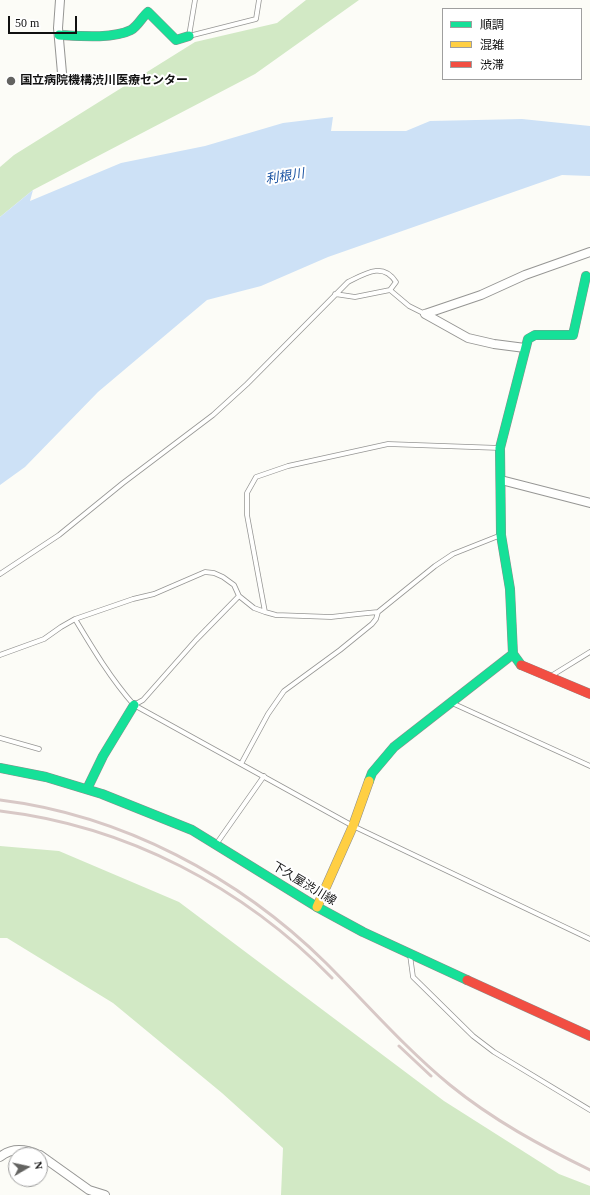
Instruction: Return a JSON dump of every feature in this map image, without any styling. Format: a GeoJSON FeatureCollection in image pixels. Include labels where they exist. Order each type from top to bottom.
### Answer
{"type":"FeatureCollection","features":[{"type":"Feature","properties":{"kind":"street"},"geometry":{"type":"LineString","coordinates":[[60,0],[58,35],[62,74]]}},
{"type":"Feature","properties":{"kind":"street"},"geometry":{"type":"LineString","coordinates":[[58,35],[79,36],[124,32],[132,29],[148,12],[176,40],[190,36]]}},
{"type":"Feature","properties":{"kind":"street"},"geometry":{"type":"LineString","coordinates":[[425,314],[481,295],[526,275],[590,252]]}},
{"type":"Feature","properties":{"kind":"street"},"geometry":{"type":"LineString","coordinates":[[586,276],[584,279],[573,335],[531,336],[525,348],[503,431],[500,448],[501,535],[510,589],[513,654],[523,667],[590,694]]}},
{"type":"Feature","properties":{"kind":"street"},"geometry":{"type":"LineString","coordinates":[[425,314],[468,338],[494,344],[515,345],[525,348]]}},
{"type":"Feature","properties":{"kind":"street"},"geometry":{"type":"LineString","coordinates":[[501,480],[590,503]]}},
{"type":"Feature","properties":{"kind":"street"},"geometry":{"type":"LineString","coordinates":[[317,907],[353,826],[372,773],[381,760],[394,747],[513,654]]}},
{"type":"Feature","properties":{"kind":"street"},"geometry":{"type":"LineString","coordinates":[[87,789],[103,756],[134,705]]}},
{"type":"Feature","properties":{"kind":"street","name":"下久屋渋川線"},"geometry":{"type":"LineString","coordinates":[[0,768],[46,777],[87,789],[192,830],[317,907],[363,932],[590,1036]]}},
{"type":"Feature","properties":{"kind":"street"},"geometry":{"type":"LineString","coordinates":[[48,1161],[89,1190],[105,1195]]}},
{"type":"Feature","properties":{"kind":"lane"},"geometry":{"type":"LineString","coordinates":[[195,0],[190,36],[256,19],[259,0]]}},
{"type":"Feature","properties":{"kind":"lane"},"geometry":{"type":"LineString","coordinates":[[0,574],[59,534],[123,483],[213,415],[247,384],[335,294],[348,282],[368,273],[382,270],[391,273],[396,282],[390,290],[356,297],[335,294]]}},
{"type":"Feature","properties":{"kind":"lane"},"geometry":{"type":"LineString","coordinates":[[390,290],[409,306],[425,314]]}},
{"type":"Feature","properties":{"kind":"lane"},"geometry":{"type":"LineString","coordinates":[[265,612],[247,515],[247,493],[256,477],[288,466],[388,444],[500,448]]}},
{"type":"Feature","properties":{"kind":"lane"},"geometry":{"type":"LineString","coordinates":[[0,655],[44,639],[60,626],[75,619],[132,599],[154,594],[205,572],[214,572],[234,585],[239,596],[254,608],[276,615],[331,617],[378,612],[435,566],[453,554],[501,535]]}},
{"type":"Feature","properties":{"kind":"lane"},"geometry":{"type":"LineString","coordinates":[[134,705],[143,700],[196,640],[239,596]]}},
{"type":"Feature","properties":{"kind":"lane"},"geometry":{"type":"LineString","coordinates":[[241,764],[268,714],[284,691],[340,650],[372,624],[376,619],[378,612]]}},
{"type":"Feature","properties":{"kind":"lane"},"geometry":{"type":"LineString","coordinates":[[75,619],[100,660],[123,693],[134,705],[353,826],[590,939]]}},
{"type":"Feature","properties":{"kind":"lane"},"geometry":{"type":"LineString","coordinates":[[549,677],[590,652]]}},
{"type":"Feature","properties":{"kind":"lane"},"geometry":{"type":"LineString","coordinates":[[452,703],[590,766]]}},
{"type":"Feature","properties":{"kind":"lane"},"geometry":{"type":"LineString","coordinates":[[0,738],[39,749]]}},
{"type":"Feature","properties":{"kind":"lane"},"geometry":{"type":"LineString","coordinates":[[216,845],[264,776]]}},
{"type":"Feature","properties":{"kind":"lane"},"geometry":{"type":"LineString","coordinates":[[410,954],[413,977],[472,1036],[494,1052],[590,1110]]}},
{"type":"Feature","properties":{"kind":"green space"},"geometry":{"type":"Polygon","coordinates":[[[306,0],[359,0],[255,74],[33,190],[0,217],[0,167],[14,155],[195,42],[277,23],[306,0]]]}},
{"type":"Feature","properties":{"kind":"green space"},"geometry":{"type":"Polygon","coordinates":[[[0,846],[59,851],[179,902],[444,1101],[559,1174],[590,1186],[590,1195],[281,1195],[283,1148],[222,1093],[113,1003],[7,938],[0,938],[0,846]]]}},
{"type":"Feature","properties":{"kind":"water","name":"利根川"},"geometry":{"type":"Polygon","coordinates":[[[333,117],[331,131],[406,131],[430,121],[522,119],[590,126],[590,176],[562,175],[328,257],[261,286],[207,300],[98,392],[25,467],[0,485],[0,217],[33,190],[30,201],[121,163],[205,146],[283,123],[333,117]]]}},
{"type":"Feature","properties":{"kind":"railway"},"geometry":{"type":"LineString","coordinates":[[0,800],[45,808],[90,820],[134,835],[176,855],[217,878],[256,903],[292,932],[326,963],[417,1056],[466,1098],[518,1132],[590,1170]]}},
{"type":"Feature","properties":{"kind":"railway"},"geometry":{"type":"LineString","coordinates":[[0,811],[47,819],[93,831],[137,846],[180,866],[221,889],[260,916],[297,945],[332,978]]}},
{"type":"Feature","properties":{"kind":"railway"},"geometry":{"type":"LineString","coordinates":[[399,1046],[431,1076]]}},
{"type":"Feature","properties":{"kind":"traffic: fast"},"geometry":{"type":"LineString","coordinates":[[59,35],[106,36],[124,33],[131,30],[138,24],[148,12],[176,40],[189,36]]}},
{"type":"Feature","properties":{"kind":"traffic: fast"},"geometry":{"type":"LineString","coordinates":[[521,665],[513,654],[510,589],[501,535],[500,448],[528,339],[535,335],[573,335],[586,276]]}},
{"type":"Feature","properties":{"kind":"traffic: fast"},"geometry":{"type":"LineString","coordinates":[[369,781],[372,773],[394,747],[513,654]]}},
{"type":"Feature","properties":{"kind":"traffic: fast"},"geometry":{"type":"LineString","coordinates":[[87,789],[103,756],[134,705]]}},
{"type":"Feature","properties":{"kind":"traffic: fast"},"geometry":{"type":"LineString","coordinates":[[0,768],[46,777],[102,794],[192,830],[317,907],[363,932],[467,980]]}},
{"type":"Feature","properties":{"kind":"traffic: slow"},"geometry":{"type":"LineString","coordinates":[[317,907],[353,826],[369,781]]}},
{"type":"Feature","properties":{"kind":"traffic: jam"},"geometry":{"type":"LineString","coordinates":[[521,665],[590,694]]}},
{"type":"Feature","properties":{"kind":"traffic: jam"},"geometry":{"type":"LineString","coordinates":[[467,980],[590,1036]]}},
{"type":"Feature","properties":{"kind":"place","name":"国立病院機構渋川医療センター"},"geometry":{"type":"Point","coordinates":[11,81]}}]}
